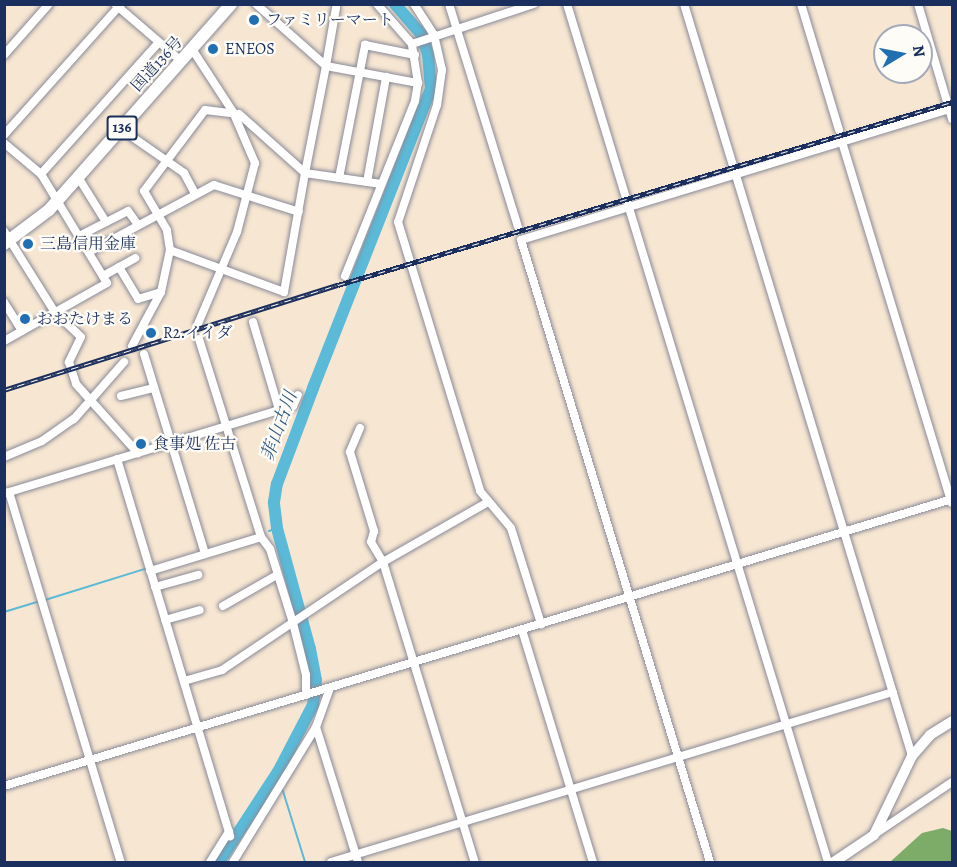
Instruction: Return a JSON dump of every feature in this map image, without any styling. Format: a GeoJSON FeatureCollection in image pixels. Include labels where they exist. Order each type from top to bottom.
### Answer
{"type":"FeatureCollection","features":[{"type":"Feature","properties":{"kind":"highway","name":"国道136号"},"geometry":{"type":"LineString","coordinates":[[7,238],[57,200],[231,4]]}},
{"type":"Feature","properties":{"kind":"main road"},"geometry":{"type":"LineString","coordinates":[[834,862],[874,835],[912,756],[930,735],[952,720]]}},
{"type":"Feature","properties":{"kind":"street"},"geometry":{"type":"LineString","coordinates":[[4,55],[49,4]]}},
{"type":"Feature","properties":{"kind":"street"},"geometry":{"type":"LineString","coordinates":[[256,4],[326,66],[418,83]]}},
{"type":"Feature","properties":{"kind":"street"},"geometry":{"type":"LineString","coordinates":[[345,276],[418,83],[413,43],[377,4]]}},
{"type":"Feature","properties":{"kind":"street"},"geometry":{"type":"LineString","coordinates":[[414,4],[433,36],[442,70],[440,87],[398,222],[480,491],[511,528],[542,624]]}},
{"type":"Feature","properties":{"kind":"street"},"geometry":{"type":"LineString","coordinates":[[449,4],[518,227]]}},
{"type":"Feature","properties":{"kind":"street"},"geometry":{"type":"LineString","coordinates":[[413,43],[534,4]]}},
{"type":"Feature","properties":{"kind":"street"},"geometry":{"type":"LineString","coordinates":[[567,4],[828,862]]}},
{"type":"Feature","properties":{"kind":"street"},"geometry":{"type":"LineString","coordinates":[[684,4],[912,756]]}},
{"type":"Feature","properties":{"kind":"street"},"geometry":{"type":"LineString","coordinates":[[801,4],[838,130]]}},
{"type":"Feature","properties":{"kind":"street"},"geometry":{"type":"LineString","coordinates":[[918,4],[951,109],[952,119]]}},
{"type":"Feature","properties":{"kind":"street"},"geometry":{"type":"LineString","coordinates":[[4,135],[118,6],[181,62]]}},
{"type":"Feature","properties":{"kind":"street"},"geometry":{"type":"LineString","coordinates":[[170,250],[284,292],[336,8]]}},
{"type":"Feature","properties":{"kind":"street"},"geometry":{"type":"LineString","coordinates":[[41,174],[158,43]]}},
{"type":"Feature","properties":{"kind":"street"},"geometry":{"type":"LineString","coordinates":[[339,177],[365,45],[415,55]]}},
{"type":"Feature","properties":{"kind":"street"},"geometry":{"type":"LineString","coordinates":[[192,49],[233,112],[255,163],[220,269],[198,324]]}},
{"type":"Feature","properties":{"kind":"street"},"geometry":{"type":"LineString","coordinates":[[367,182],[386,77]]}},
{"type":"Feature","properties":{"kind":"street"},"geometry":{"type":"LineString","coordinates":[[710,862],[521,240],[951,109]]}},
{"type":"Feature","properties":{"kind":"street"},"geometry":{"type":"LineString","coordinates":[[132,346],[160,292],[170,250],[168,234],[144,191],[169,162],[204,110],[233,112],[306,173],[381,184]]}},
{"type":"Feature","properties":{"kind":"street"},"geometry":{"type":"LineString","coordinates":[[121,129],[186,174],[195,194]]}},
{"type":"Feature","properties":{"kind":"street"},"geometry":{"type":"LineString","coordinates":[[4,786],[952,501],[842,142]]}},
{"type":"Feature","properties":{"kind":"street"},"geometry":{"type":"LineString","coordinates":[[4,143],[41,174],[107,284],[54,311],[4,341]]}},
{"type":"Feature","properties":{"kind":"street"},"geometry":{"type":"LineString","coordinates":[[78,177],[106,222]]}},
{"type":"Feature","properties":{"kind":"street"},"geometry":{"type":"LineString","coordinates":[[89,252],[214,185],[298,212]]}},
{"type":"Feature","properties":{"kind":"street"},"geometry":{"type":"LineString","coordinates":[[80,236],[129,211],[138,225]]}},
{"type":"Feature","properties":{"kind":"street"},"geometry":{"type":"LineString","coordinates":[[7,238],[54,311],[81,337],[69,362],[70,370],[92,402],[138,453]]}},
{"type":"Feature","properties":{"kind":"street"},"geometry":{"type":"LineString","coordinates":[[103,276],[135,258]]}},
{"type":"Feature","properties":{"kind":"street"},"geometry":{"type":"LineString","coordinates":[[118,267],[138,299],[160,292]]}},
{"type":"Feature","properties":{"kind":"street"},"geometry":{"type":"LineString","coordinates":[[4,302],[22,331]]}},
{"type":"Feature","properties":{"kind":"street"},"geometry":{"type":"LineString","coordinates":[[253,322],[279,410]]}},
{"type":"Feature","properties":{"kind":"street"},"geometry":{"type":"LineString","coordinates":[[199,339],[261,537],[270,549],[294,622],[304,666],[307,694]]}},
{"type":"Feature","properties":{"kind":"street"},"geometry":{"type":"LineString","coordinates":[[144,354],[205,554]]}},
{"type":"Feature","properties":{"kind":"street"},"geometry":{"type":"LineString","coordinates":[[4,457],[42,441],[92,402],[124,362]]}},
{"type":"Feature","properties":{"kind":"street"},"geometry":{"type":"LineString","coordinates":[[121,396],[154,388]]}},
{"type":"Feature","properties":{"kind":"street"},"geometry":{"type":"LineString","coordinates":[[121,862],[7,492],[293,406],[298,395]]}},
{"type":"Feature","properties":{"kind":"street"},"geometry":{"type":"LineString","coordinates":[[360,428],[350,452],[374,531],[371,542],[383,562],[474,862]]}},
{"type":"Feature","properties":{"kind":"street"},"geometry":{"type":"LineString","coordinates":[[117,459],[230,834],[210,862]]}},
{"type":"Feature","properties":{"kind":"street"},"geometry":{"type":"LineString","coordinates":[[184,681],[222,670],[383,562],[488,502]]}},
{"type":"Feature","properties":{"kind":"street"},"geometry":{"type":"LineString","coordinates":[[150,571],[261,537]]}},
{"type":"Feature","properties":{"kind":"street"},"geometry":{"type":"LineString","coordinates":[[155,588],[198,575]]}},
{"type":"Feature","properties":{"kind":"street"},"geometry":{"type":"LineString","coordinates":[[223,606],[277,575]]}},
{"type":"Feature","properties":{"kind":"street"},"geometry":{"type":"LineString","coordinates":[[165,620],[200,610]]}},
{"type":"Feature","properties":{"kind":"street"},"geometry":{"type":"LineString","coordinates":[[522,630],[593,862]]}},
{"type":"Feature","properties":{"kind":"street"},"geometry":{"type":"LineString","coordinates":[[236,861],[316,728],[328,689]]}},
{"type":"Feature","properties":{"kind":"street"},"geometry":{"type":"LineString","coordinates":[[331,862],[356,859],[462,822],[893,692]]}},
{"type":"Feature","properties":{"kind":"street"},"geometry":{"type":"LineString","coordinates":[[316,728],[356,859]]}},
{"type":"Feature","properties":{"kind":"street"},"geometry":{"type":"LineString","coordinates":[[874,835],[952,782]]}},
{"type":"Feature","properties":{"kind":"green space"},"geometry":{"type":"Polygon","coordinates":[[[943,828],[952,831],[952,862],[890,862],[922,833],[943,828]]]}},
{"type":"Feature","properties":{"kind":"waterway","name":"菲山古川"},"geometry":{"type":"LineString","coordinates":[[219,862],[278,772],[313,705],[316,680],[310,649],[277,528],[274,502],[277,484],[313,388],[431,89],[428,54],[421,34],[395,4]]}},
{"type":"Feature","properties":{"kind":"waterway"},"geometry":{"type":"LineString","coordinates":[[269,531],[277,528]]}},
{"type":"Feature","properties":{"kind":"waterway"},"geometry":{"type":"LineString","coordinates":[[45,600],[148,568]]}},
{"type":"Feature","properties":{"kind":"waterway"},"geometry":{"type":"LineString","coordinates":[[4,612],[39,601]]}},
{"type":"Feature","properties":{"kind":"waterway","name":"菲山古川"},"geometry":{"type":"LineString","coordinates":[[278,772],[280,779]]}},
{"type":"Feature","properties":{"kind":"waterway"},"geometry":{"type":"LineString","coordinates":[[282,788],[305,862]]}},
{"type":"Feature","properties":{"kind":"railway"},"geometry":{"type":"LineString","coordinates":[[4,390],[338,285],[952,102]]}},
{"type":"Feature","properties":{"kind":"place","name":"ファミリーマート"},"geometry":{"type":"Point","coordinates":[254,20]}},
{"type":"Feature","properties":{"kind":"place","name":"ENEOS"},"geometry":{"type":"Point","coordinates":[213,49]}},
{"type":"Feature","properties":{"kind":"place","name":"三島信用金庫"},"geometry":{"type":"Point","coordinates":[28,244]}},
{"type":"Feature","properties":{"kind":"place","name":"おおたけまる"},"geometry":{"type":"Point","coordinates":[25,319]}},
{"type":"Feature","properties":{"kind":"place","name":"R2.イイダ"},"geometry":{"type":"Point","coordinates":[151,333]}},
{"type":"Feature","properties":{"kind":"place","name":"食事処 佐古"},"geometry":{"type":"Point","coordinates":[141,444]}}]}
